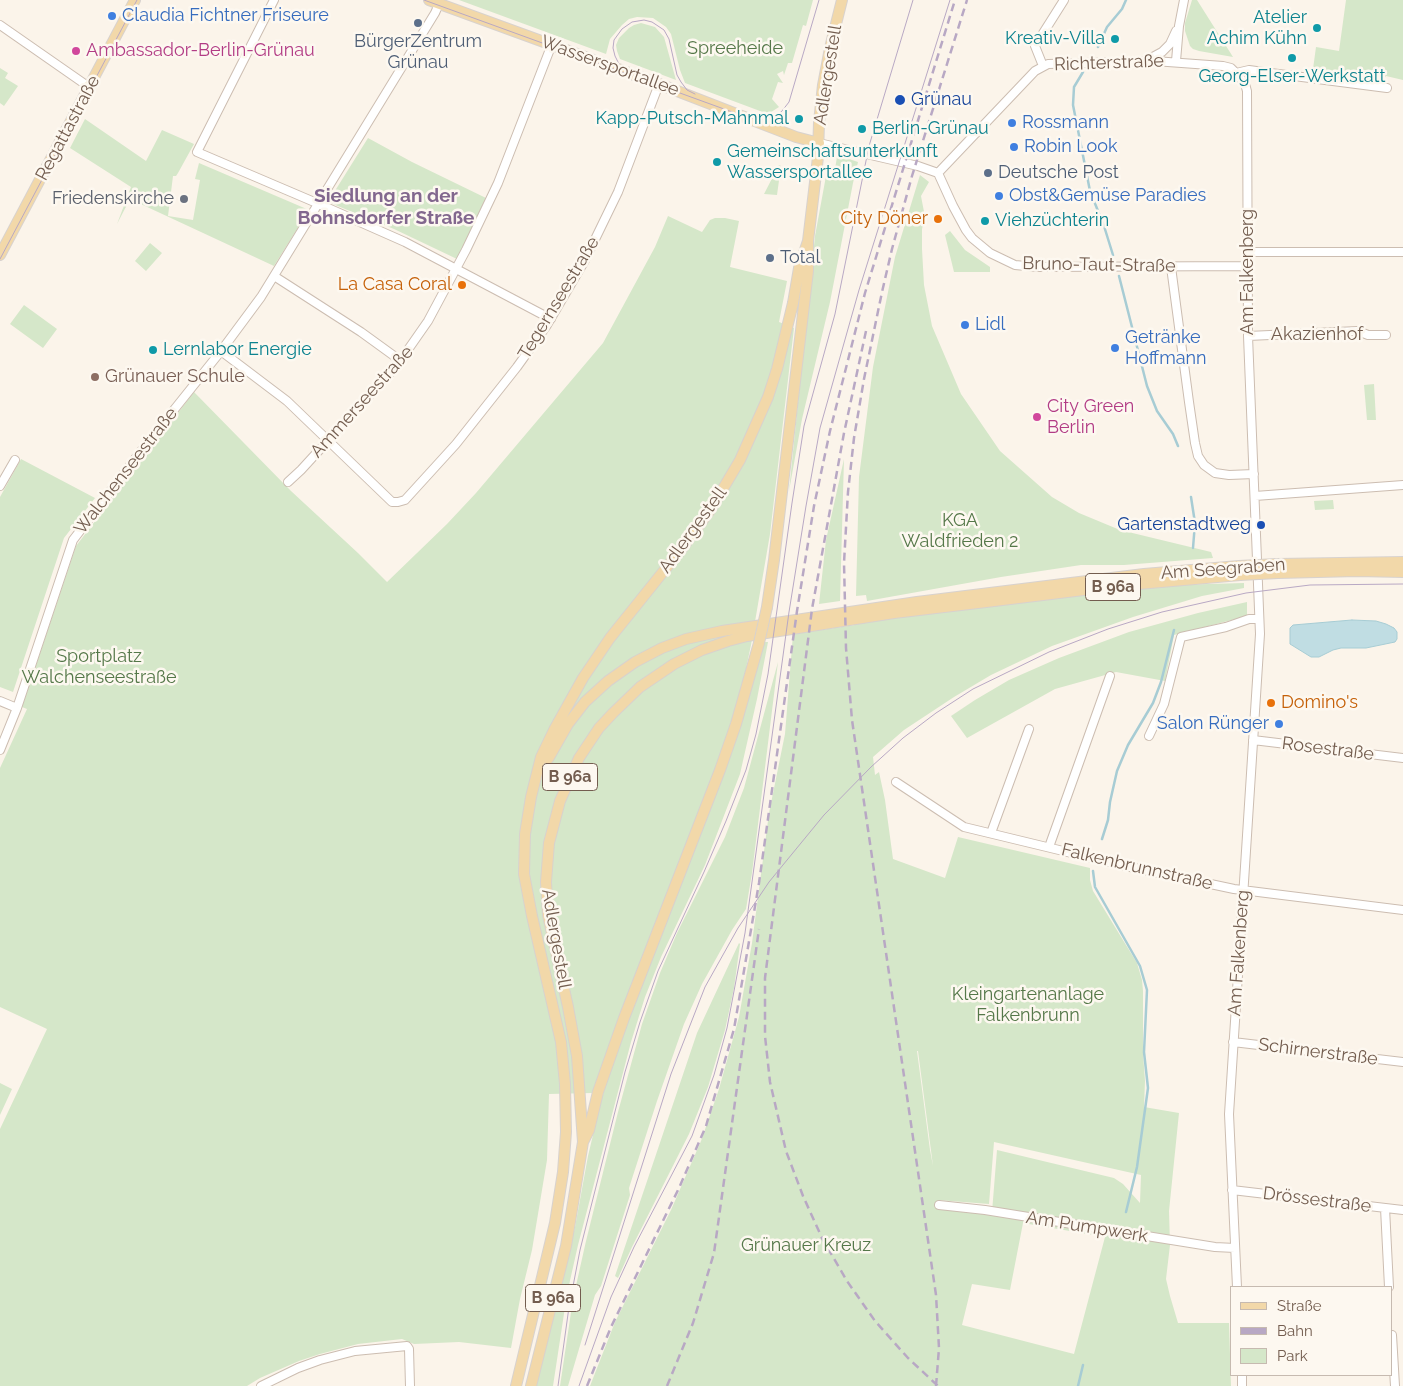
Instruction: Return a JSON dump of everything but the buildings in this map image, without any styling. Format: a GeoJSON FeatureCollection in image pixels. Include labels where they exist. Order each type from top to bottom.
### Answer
{"type":"FeatureCollection","features":[{"type":"Feature","properties":{"kind":"main road","name":"Regattastraße"},"geometry":{"type":"LineString","coordinates":[[0,256],[135,0]]}},
{"type":"Feature","properties":{"kind":"main road","name":"Adlergestell"},"geometry":{"type":"LineString","coordinates":[[583,1142],[589,1130],[598,1092],[621,1027],[736,724],[767,607],[808,271],[808,241],[819,143],[823,85],[842,0]]}},
{"type":"Feature","properties":{"kind":"main road","name":"Wassersportallee"},"geometry":{"type":"LineString","coordinates":[[434,2],[552,44],[796,137],[819,143]]}},
{"type":"Feature","properties":{"kind":"main road","name":"Adlergestell"},"geometry":{"type":"LineString","coordinates":[[516,1386],[556,1223],[566,1132],[565,1084],[560,1042],[524,874],[525,834],[531,797],[541,757],[583,678],[610,638],[711,509],[744,453],[768,397],[777,369],[793,303],[799,268],[808,241]]}},
{"type":"Feature","properties":{"kind":"main road","name":"Am Seegraben"},"geometry":{"type":"LineString","coordinates":[[986,598],[1125,585],[1239,570],[1403,562]]}},
{"type":"Feature","properties":{"kind":"main road","name":"Am Seegraben"},"geometry":{"type":"LineString","coordinates":[[1278,569],[1403,572]]}},
{"type":"Feature","properties":{"kind":"main road","name":"Adlergestell"},"geometry":{"type":"LineString","coordinates":[[531,797],[552,749],[585,702],[608,681],[634,662],[662,648],[686,639],[722,631],[870,608],[986,598]]}},
{"type":"Feature","properties":{"kind":"main road","name":"Adlergestell"},"geometry":{"type":"LineString","coordinates":[[531,1386],[566,1246],[583,1142],[576,1056],[568,1007],[548,916],[546,882],[549,843],[560,801],[579,758],[599,728],[626,700],[656,675],[702,650],[728,641],[986,598]]}},
{"type":"Feature","properties":{"kind":"street"},"geometry":{"type":"LineString","coordinates":[[274,0],[197,152],[405,242],[551,319]]}},
{"type":"Feature","properties":{"kind":"street"},"geometry":{"type":"LineString","coordinates":[[1042,66],[1035,46],[1064,0]]}},
{"type":"Feature","properties":{"kind":"street"},"geometry":{"type":"LineString","coordinates":[[1176,61],[1179,26],[1184,0]]}},
{"type":"Feature","properties":{"kind":"street","name":"Walchenseestraße"},"geometry":{"type":"LineString","coordinates":[[0,750],[18,708],[73,540],[135,458],[221,351],[274,276],[319,204],[434,2]]}},
{"type":"Feature","properties":{"kind":"street"},"geometry":{"type":"LineString","coordinates":[[0,25],[90,86]]}},
{"type":"Feature","properties":{"kind":"street"},"geometry":{"type":"LineString","coordinates":[[1144,61],[1162,52],[1170,44],[1179,26]]}},
{"type":"Feature","properties":{"kind":"street","name":"Ammerseestraße"},"geometry":{"type":"LineString","coordinates":[[288,482],[401,361],[432,315],[500,179],[552,44]]}},
{"type":"Feature","properties":{"kind":"street","name":"Richterstraße"},"geometry":{"type":"LineString","coordinates":[[938,173],[1035,71],[1048,64],[1176,61],[1223,66],[1231,68],[1236,72],[1249,70],[1387,88]]}},
{"type":"Feature","properties":{"kind":"street","name":"Am Falkenberg"},"geometry":{"type":"LineString","coordinates":[[1236,72],[1245,84],[1247,91],[1248,336],[1259,619],[1229,1114],[1237,1286]]}},
{"type":"Feature","properties":{"kind":"street","name":"Tegernseestraße"},"geometry":{"type":"LineString","coordinates":[[328,439],[392,502],[405,500],[456,444],[517,367],[551,319],[584,262],[618,192],[659,84]]}},
{"type":"Feature","properties":{"kind":"street"},"geometry":{"type":"LineString","coordinates":[[819,143],[918,166],[938,173]]}},
{"type":"Feature","properties":{"kind":"street","name":"Bruno-Taut-Straße"},"geometry":{"type":"LineString","coordinates":[[938,173],[953,206],[972,238],[990,253],[1015,265],[1037,267],[1123,265],[1170,267],[1247,266]]}},
{"type":"Feature","properties":{"kind":"street"},"geometry":{"type":"LineString","coordinates":[[1247,252],[1403,252]]}},
{"type":"Feature","properties":{"kind":"street"},"geometry":{"type":"LineString","coordinates":[[1170,267],[1188,402],[1198,456],[1204,465],[1215,473],[1229,475],[1254,474]]}},
{"type":"Feature","properties":{"kind":"street"},"geometry":{"type":"LineString","coordinates":[[274,276],[362,332],[401,361]]}},
{"type":"Feature","properties":{"kind":"street","name":"Akazienhof"},"geometry":{"type":"LineString","coordinates":[[1248,336],[1358,331],[1368,335],[1386,335]]}},
{"type":"Feature","properties":{"kind":"street"},"geometry":{"type":"LineString","coordinates":[[221,351],[287,400],[328,439]]}},
{"type":"Feature","properties":{"kind":"street"},"geometry":{"type":"LineString","coordinates":[[0,486],[15,460]]}},
{"type":"Feature","properties":{"kind":"street"},"geometry":{"type":"LineString","coordinates":[[1255,496],[1403,485]]}},
{"type":"Feature","properties":{"kind":"street"},"geometry":{"type":"LineString","coordinates":[[1149,736],[1164,704],[1181,637],[1226,627],[1249,619],[1259,619]]}},
{"type":"Feature","properties":{"kind":"street","name":"Falkenbrunnstraße"},"geometry":{"type":"LineString","coordinates":[[1048,847],[1110,676]]}},
{"type":"Feature","properties":{"kind":"street"},"geometry":{"type":"LineString","coordinates":[[0,701],[18,708]]}},
{"type":"Feature","properties":{"kind":"street"},"geometry":{"type":"LineString","coordinates":[[991,833],[1029,729]]}},
{"type":"Feature","properties":{"kind":"street","name":"Rosestraße"},"geometry":{"type":"LineString","coordinates":[[1253,740],[1403,758]]}},
{"type":"Feature","properties":{"kind":"street","name":"Falkenbrunnstraße"},"geometry":{"type":"LineString","coordinates":[[896,782],[964,827],[1121,865],[1243,891],[1403,910]]}},
{"type":"Feature","properties":{"kind":"street","name":"Schirnerstraße"},"geometry":{"type":"LineString","coordinates":[[1233,1042],[1403,1062]]}},
{"type":"Feature","properties":{"kind":"street","name":"Drössestraße"},"geometry":{"type":"LineString","coordinates":[[1232,1190],[1403,1210]]}},
{"type":"Feature","properties":{"kind":"street","name":"Am Pumpwerk"},"geometry":{"type":"LineString","coordinates":[[939,1205],[985,1210],[1215,1247],[1235,1248]]}},
{"type":"Feature","properties":{"kind":"street"},"geometry":{"type":"LineString","coordinates":[[1385,1208],[1389,1286]]}},
{"type":"Feature","properties":{"kind":"street"},"geometry":{"type":"LineString","coordinates":[[261,1386],[298,1368],[320,1360],[355,1351],[407,1346],[409,1350],[410,1386]]}},
{"type":"Feature","properties":{"kind":"street"},"geometry":{"type":"LineString","coordinates":[[1393,1352],[1395,1386]]}},
{"type":"Feature","properties":{"kind":"green space","name":"Spreeheide"},"geometry":{"type":"Polygon","coordinates":[[[459,0],[813,0],[806,26],[803,25],[792,63],[788,63],[784,75],[783,71],[777,74],[783,83],[778,82],[772,99],[779,107],[768,114],[685,83],[671,34],[666,27],[653,18],[637,17],[629,19],[610,39],[606,54],[459,0]]]}},
{"type":"Feature","properties":{"kind":"green space"},"geometry":{"type":"Polygon","coordinates":[[[1192,0],[1197,0],[1233,57],[1199,51],[1190,46],[1185,31],[1185,23],[1192,0]]]}},
{"type":"Feature","properties":{"kind":"green space"},"geometry":{"type":"Polygon","coordinates":[[[1346,0],[1403,0],[1403,80],[1386,76],[1384,78],[1313,69],[1316,47],[1339,51],[1346,0]]]}},
{"type":"Feature","properties":{"kind":"green space"},"geometry":{"type":"Polygon","coordinates":[[[641,23],[655,27],[664,37],[676,80],[620,59],[616,45],[619,38],[629,28],[641,23]]]}},
{"type":"Feature","properties":{"kind":"green space"},"geometry":{"type":"Polygon","coordinates":[[[0,68],[8,73],[5,78],[18,86],[4,106],[0,103],[0,68]]]}},
{"type":"Feature","properties":{"kind":"green space"},"geometry":{"type":"Polygon","coordinates":[[[85,119],[146,161],[162,130],[194,144],[178,173],[176,176],[173,176],[168,216],[193,220],[200,180],[195,179],[199,163],[309,210],[274,266],[130,199],[117,224],[131,187],[70,148],[85,119]]]}},
{"type":"Feature","properties":{"kind":"green space"},"geometry":{"type":"Polygon","coordinates":[[[368,138],[486,198],[457,259],[394,229],[328,202],[368,138]]]}},
{"type":"Feature","properties":{"kind":"green space"},"geometry":{"type":"Polygon","coordinates":[[[840,156],[858,162],[830,302],[802,419],[789,491],[815,236],[826,176],[834,175],[837,157],[840,156]]]}},
{"type":"Feature","properties":{"kind":"green space"},"geometry":{"type":"Polygon","coordinates":[[[779,165],[781,166],[777,195],[764,194],[779,165]]]}},
{"type":"Feature","properties":{"kind":"green space","name":"KGA Waldfrieden 2"},"geometry":{"type":"Polygon","coordinates":[[[920,175],[929,182],[921,196],[925,217],[922,229],[922,249],[924,285],[932,326],[961,394],[1000,451],[1052,497],[1079,513],[1120,530],[1211,552],[1213,558],[1124,565],[1081,565],[867,601],[866,595],[856,596],[859,477],[873,367],[895,257],[920,175]]]}},
{"type":"Feature","properties":{"kind":"green space","name":"Sportplatz Walchenseestraße"},"geometry":{"type":"Polygon","coordinates":[[[668,216],[702,232],[710,220],[715,218],[739,221],[730,267],[787,281],[779,322],[794,328],[770,534],[740,697],[715,770],[592,1093],[549,1094],[547,1160],[532,1250],[511,1348],[459,1342],[414,1344],[402,1339],[358,1344],[299,1361],[260,1378],[247,1386],[0,1386],[0,1129],[47,1029],[0,1007],[0,768],[27,709],[22,707],[76,546],[194,392],[291,491],[387,582],[476,493],[603,343],[655,247],[668,216]]]}},
{"type":"Feature","properties":{"kind":"green space"},"geometry":{"type":"Polygon","coordinates":[[[950,231],[965,250],[990,267],[990,272],[954,272],[945,235],[950,231]]]}},
{"type":"Feature","properties":{"kind":"green space"},"geometry":{"type":"Polygon","coordinates":[[[150,243],[162,253],[146,271],[135,261],[150,243]]]}},
{"type":"Feature","properties":{"kind":"green space"},"geometry":{"type":"Polygon","coordinates":[[[24,305],[57,329],[43,348],[10,324],[24,305]]]}},
{"type":"Feature","properties":{"kind":"green space"},"geometry":{"type":"Polygon","coordinates":[[[1374,384],[1376,420],[1367,420],[1364,385],[1374,384]]]}},
{"type":"Feature","properties":{"kind":"green space"},"geometry":{"type":"Polygon","coordinates":[[[21,459],[95,498],[64,538],[13,692],[0,687],[0,497],[21,459]]]}},
{"type":"Feature","properties":{"kind":"green space"},"geometry":{"type":"Polygon","coordinates":[[[844,459],[840,601],[819,604],[826,540],[844,459]]]}},
{"type":"Feature","properties":{"kind":"green space"},"geometry":{"type":"Polygon","coordinates":[[[1333,500],[1334,509],[1315,510],[1314,501],[1333,500]]]}},
{"type":"Feature","properties":{"kind":"green space","name":"Grünauer Kreuz"},"geometry":{"type":"Polygon","coordinates":[[[1244,583],[1244,588],[1202,596],[1133,617],[1052,646],[991,675],[954,697],[904,730],[873,757],[875,775],[879,772],[885,800],[893,859],[945,878],[958,837],[1090,868],[1090,880],[1093,891],[1137,963],[1142,980],[1144,1107],[1179,1113],[1169,1211],[1170,1245],[1166,1279],[1170,1296],[1178,1323],[1229,1323],[1231,1386],[590,1386],[615,1322],[671,1210],[701,1141],[719,1089],[739,1017],[752,943],[769,813],[785,734],[793,634],[855,625],[855,622],[1174,585],[1244,583]],[[917,1051],[933,1166],[918,1051],[917,1051]],[[994,1142],[989,1204],[938,1200],[939,1209],[992,1212],[997,1150],[1114,1178],[1123,1184],[1140,1203],[1141,1175],[994,1142]],[[1023,1223],[1010,1290],[972,1284],[962,1325],[1074,1354],[1105,1237],[1023,1223]]]}},
{"type":"Feature","properties":{"kind":"green space"},"geometry":{"type":"Polygon","coordinates":[[[1247,602],[1247,616],[1174,635],[1165,681],[1116,672],[1055,689],[967,738],[951,716],[1009,680],[1059,658],[1129,632],[1247,602]]]}},
{"type":"Feature","properties":{"kind":"green space"},"geometry":{"type":"Polygon","coordinates":[[[764,642],[768,642],[740,774],[705,865],[661,957],[645,997],[631,1042],[578,1245],[567,1294],[553,1386],[536,1386],[575,1227],[588,1156],[601,1101],[619,1044],[737,736],[764,642]]]}},
{"type":"Feature","properties":{"kind":"green space"},"geometry":{"type":"Polygon","coordinates":[[[778,662],[746,909],[702,984],[684,1024],[629,1188],[630,1195],[601,1286],[595,1295],[568,1386],[560,1386],[573,1299],[586,1241],[642,1024],[660,973],[677,933],[725,837],[744,788],[778,662]]]}},
{"type":"Feature","properties":{"kind":"green space"},"geometry":{"type":"Polygon","coordinates":[[[739,943],[734,988],[725,1030],[708,1087],[689,1134],[618,1278],[615,1276],[697,1033],[739,943]]]}},
{"type":"Feature","properties":{"kind":"green space"},"geometry":{"type":"Polygon","coordinates":[[[0,1083],[12,1089],[0,1115],[0,1083]]]}},
{"type":"Feature","properties":{"kind":"water"},"geometry":{"type":"Polygon","coordinates":[[[1352,620],[1376,621],[1386,624],[1397,632],[1397,639],[1395,642],[1366,648],[1341,648],[1319,657],[1311,657],[1290,644],[1290,628],[1293,625],[1352,620]]]}},
{"type":"Feature","properties":{"kind":"waterway"},"geometry":{"type":"LineString","coordinates":[[1098,47],[1107,27],[1122,9],[1126,0]]}},
{"type":"Feature","properties":{"kind":"waterway"},"geometry":{"type":"LineString","coordinates":[[1083,72],[1074,87],[1073,105],[1090,191],[1113,255]]}},
{"type":"Feature","properties":{"kind":"waterway"},"geometry":{"type":"LineString","coordinates":[[1119,276],[1147,386],[1157,411],[1173,434],[1178,446]]}},
{"type":"Feature","properties":{"kind":"waterway"},"geometry":{"type":"LineString","coordinates":[[1191,497],[1195,523],[1193,548]]}},
{"type":"Feature","properties":{"kind":"waterway"},"geometry":{"type":"LineString","coordinates":[[1102,839],[1108,820],[1117,771],[1128,745],[1153,703],[1161,682],[1174,630]]}},
{"type":"Feature","properties":{"kind":"waterway"},"geometry":{"type":"LineString","coordinates":[[1093,871],[1095,887],[1140,966],[1147,990],[1144,1052],[1148,1088],[1137,1167],[1126,1212]]}},
{"type":"Feature","properties":{"kind":"waterway"},"geometry":{"type":"LineString","coordinates":[[1078,1386],[1083,1365]]}},
{"type":"Feature","properties":{"kind":"tram line"},"geometry":{"type":"LineString","coordinates":[[0,259],[137,0]]}},
{"type":"Feature","properties":{"kind":"tram line"},"geometry":{"type":"LineString","coordinates":[[424,0],[746,117],[760,120],[775,117],[789,102],[819,0]]}},
{"type":"Feature","properties":{"kind":"tram line"},"geometry":{"type":"LineString","coordinates":[[558,1386],[569,1307],[580,1250],[625,1072],[640,1022],[658,971],[726,821],[746,770],[756,734],[768,674],[804,426],[835,314],[869,146],[913,0]]}},
{"type":"Feature","properties":{"kind":"tram line"},"geometry":{"type":"LineString","coordinates":[[579,1386],[611,1297],[634,1247],[692,1136],[714,1075],[727,1028],[745,933],[789,612],[820,428],[859,290],[950,0]]}},
{"type":"Feature","properties":{"kind":"tram line"},"geometry":{"type":"LineString","coordinates":[[627,72],[620,66],[615,56],[614,40],[622,29],[632,22],[644,20],[652,22],[664,30],[669,39],[677,75],[687,90],[695,94]]}},
{"type":"Feature","properties":{"kind":"tram line"},"geometry":{"type":"LineString","coordinates":[[585,1345],[671,1074],[705,987],[738,928],[769,882],[824,815],[871,767],[903,738],[936,713],[973,689],[1049,652],[1108,629],[1162,612],[1246,593],[1310,585],[1403,584]]}},
{"type":"Feature","properties":{"kind":"railway"},"geometry":{"type":"LineString","coordinates":[[587,1386],[611,1327],[679,1188],[706,1126],[734,1029],[759,883],[797,611],[814,506],[830,431],[865,293],[955,0]]}},
{"type":"Feature","properties":{"kind":"railway"},"geometry":{"type":"LineString","coordinates":[[936,1386],[939,1348],[936,1295],[852,720],[846,648],[844,563],[848,492],[854,438],[882,292],[912,176],[967,0]]}},
{"type":"Feature","properties":{"kind":"railway"},"geometry":{"type":"LineString","coordinates":[[866,331],[844,433],[812,609],[765,978],[765,1036],[770,1082],[786,1151],[822,1238],[847,1281],[875,1321],[908,1358],[938,1386]]}},
{"type":"Feature","properties":{"kind":"railway"},"geometry":{"type":"LineString","coordinates":[[667,1386],[693,1323],[714,1253],[759,929]]}},
{"type":"Feature","properties":{"kind":"place","name":"Claudia Fichtner Friseure"},"geometry":{"type":"Point","coordinates":[112,16]}},
{"type":"Feature","properties":{"kind":"place","name":"BürgerZentrum Grünau"},"geometry":{"type":"Point","coordinates":[418,23]}},
{"type":"Feature","properties":{"kind":"place","name":"Atelier Achim Kühn"},"geometry":{"type":"Point","coordinates":[1317,28]}},
{"type":"Feature","properties":{"kind":"place","name":"Kreativ-Villa"},"geometry":{"type":"Point","coordinates":[1115,39]}},
{"type":"Feature","properties":{"kind":"place","name":"Ambassador-Berlin-Grünau"},"geometry":{"type":"Point","coordinates":[76,51]}},
{"type":"Feature","properties":{"kind":"place","name":"Georg-Elser-Werkstatt"},"geometry":{"type":"Point","coordinates":[1292,58]}},
{"type":"Feature","properties":{"kind":"place","name":"Grünau"},"geometry":{"type":"Point","coordinates":[900,100]}},
{"type":"Feature","properties":{"kind":"place","name":"Kapp-Putsch-Mahnmal"},"geometry":{"type":"Point","coordinates":[799,119]}},
{"type":"Feature","properties":{"kind":"place","name":"Rossmann"},"geometry":{"type":"Point","coordinates":[1012,123]}},
{"type":"Feature","properties":{"kind":"place","name":"Berlin-Grünau"},"geometry":{"type":"Point","coordinates":[862,129]}},
{"type":"Feature","properties":{"kind":"place","name":"Robin Look"},"geometry":{"type":"Point","coordinates":[1014,147]}},
{"type":"Feature","properties":{"kind":"place","name":"Gemeinschaftsunterkunft Wassersportallee"},"geometry":{"type":"Point","coordinates":[717,162]}},
{"type":"Feature","properties":{"kind":"place","name":"Deutsche Post"},"geometry":{"type":"Point","coordinates":[988,173]}},
{"type":"Feature","properties":{"kind":"place","name":"Obst&Gemüse Paradies"},"geometry":{"type":"Point","coordinates":[999,196]}},
{"type":"Feature","properties":{"kind":"place","name":"Friedenskirche"},"geometry":{"type":"Point","coordinates":[184,199]}},
{"type":"Feature","properties":{"kind":"place","name":"City Döner"},"geometry":{"type":"Point","coordinates":[938,219]}},
{"type":"Feature","properties":{"kind":"place","name":"Viehzüchterin"},"geometry":{"type":"Point","coordinates":[985,221]}},
{"type":"Feature","properties":{"kind":"place","name":"Total"},"geometry":{"type":"Point","coordinates":[770,258]}},
{"type":"Feature","properties":{"kind":"place","name":"La Casa Coral"},"geometry":{"type":"Point","coordinates":[462,285]}},
{"type":"Feature","properties":{"kind":"place","name":"Lidl"},"geometry":{"type":"Point","coordinates":[965,325]}},
{"type":"Feature","properties":{"kind":"place","name":"Getränke Hoffmann"},"geometry":{"type":"Point","coordinates":[1115,348]}},
{"type":"Feature","properties":{"kind":"place","name":"Lernlabor Energie"},"geometry":{"type":"Point","coordinates":[153,350]}},
{"type":"Feature","properties":{"kind":"place","name":"Grünauer Schule"},"geometry":{"type":"Point","coordinates":[95,377]}},
{"type":"Feature","properties":{"kind":"place","name":"City Green Berlin"},"geometry":{"type":"Point","coordinates":[1037,417]}},
{"type":"Feature","properties":{"kind":"place","name":"Gartenstadtweg"},"geometry":{"type":"Point","coordinates":[1261,525]}},
{"type":"Feature","properties":{"kind":"place","name":"Domino's"},"geometry":{"type":"Point","coordinates":[1271,703]}},
{"type":"Feature","properties":{"kind":"place","name":"Salon Rünger"},"geometry":{"type":"Point","coordinates":[1279,724]}},
{"type":"Feature","properties":{"kind":"district","name":"Siedlung an der Bohnsdorfer Straße"},"geometry":{"type":"Point","coordinates":[386,207]}},
{"type":"Feature","properties":{"kind":"park label","name":"Kleingartenanlage Falkenbrunn"},"geometry":{"type":"Point","coordinates":[1028,1005]}}]}
